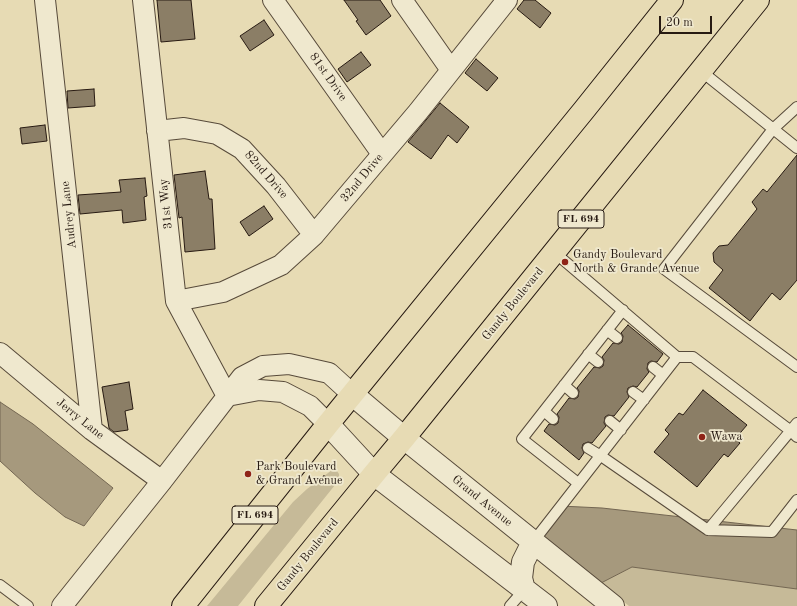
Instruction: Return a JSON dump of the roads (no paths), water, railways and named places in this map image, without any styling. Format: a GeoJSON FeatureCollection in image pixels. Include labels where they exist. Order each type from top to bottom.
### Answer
{"type":"FeatureCollection","features":[{"type":"Feature","properties":{"kind":"highway","name":"FL 694"},"geometry":{"type":"LineString","coordinates":[[182,606],[672,0]]}},
{"type":"Feature","properties":{"kind":"highway","name":"Gandy Boulevard"},"geometry":{"type":"LineString","coordinates":[[266,606],[404,438],[758,0]]}},
{"type":"Feature","properties":{"kind":"street","name":"Audrey Lane"},"geometry":{"type":"LineString","coordinates":[[45,0],[92,430]]}},
{"type":"Feature","properties":{"kind":"street","name":"31st Way"},"geometry":{"type":"LineString","coordinates":[[143,0],[176,301],[227,396]]}},
{"type":"Feature","properties":{"kind":"street","name":"81st Drive"},"geometry":{"type":"LineString","coordinates":[[273,0],[382,154]]}},
{"type":"Feature","properties":{"kind":"street"},"geometry":{"type":"LineString","coordinates":[[402,0],[451,70]]}},
{"type":"Feature","properties":{"kind":"street","name":"32nd Drive"},"geometry":{"type":"LineString","coordinates":[[176,301],[224,292],[281,265],[314,235],[507,0]]}},
{"type":"Feature","properties":{"kind":"street","name":"82nd Drive"},"geometry":{"type":"LineString","coordinates":[[158,131],[184,128],[217,134],[242,149],[276,186],[314,235]]}},
{"type":"Feature","properties":{"kind":"street","name":"Jerry Lane"},"geometry":{"type":"LineString","coordinates":[[0,353],[92,430],[162,481]]}},
{"type":"Feature","properties":{"kind":"street"},"geometry":{"type":"LineString","coordinates":[[62,606],[162,481],[242,377],[264,366],[289,364],[329,372],[352,394]]}},
{"type":"Feature","properties":{"kind":"street"},"geometry":{"type":"LineString","coordinates":[[227,396],[259,390],[283,392],[310,406],[374,474],[546,606]]}},
{"type":"Feature","properties":{"kind":"street","name":"Grand Avenue"},"geometry":{"type":"LineString","coordinates":[[352,394],[404,438],[613,606]]}},
{"type":"Feature","properties":{"kind":"street"},"geometry":{"type":"LineString","coordinates":[[524,590],[521,578],[523,562],[533,542]]}},
{"type":"Feature","properties":{"kind":"lane"},"geometry":{"type":"LineString","coordinates":[[700,71],[797,148]]}},
{"type":"Feature","properties":{"kind":"lane"},"geometry":{"type":"LineString","coordinates":[[797,108],[773,129],[664,269],[797,367]]}},
{"type":"Feature","properties":{"kind":"lane"},"geometry":{"type":"LineString","coordinates":[[554,252],[677,357],[693,357],[794,434]]}},
{"type":"Feature","properties":{"kind":"lane"},"geometry":{"type":"LineString","coordinates":[[578,483],[522,439],[623,310]]}},
{"type":"Feature","properties":{"kind":"lane"},"geometry":{"type":"LineString","coordinates":[[607,330],[617,338]]}},
{"type":"Feature","properties":{"kind":"lane"},"geometry":{"type":"LineString","coordinates":[[588,354],[598,362]]}},
{"type":"Feature","properties":{"kind":"lane"},"geometry":{"type":"LineString","coordinates":[[533,542],[677,357]]}},
{"type":"Feature","properties":{"kind":"lane"},"geometry":{"type":"LineString","coordinates":[[653,367],[663,375]]}},
{"type":"Feature","properties":{"kind":"lane"},"geometry":{"type":"LineString","coordinates":[[564,385],[573,393]]}},
{"type":"Feature","properties":{"kind":"lane"},"geometry":{"type":"LineString","coordinates":[[633,392],[644,400]]}},
{"type":"Feature","properties":{"kind":"lane"},"geometry":{"type":"LineString","coordinates":[[544,411],[553,419]]}},
{"type":"Feature","properties":{"kind":"lane"},"geometry":{"type":"LineString","coordinates":[[610,421],[621,430]]}},
{"type":"Feature","properties":{"kind":"lane"},"geometry":{"type":"LineString","coordinates":[[708,530],[794,434],[797,423]]}},
{"type":"Feature","properties":{"kind":"lane"},"geometry":{"type":"LineString","coordinates":[[588,448],[708,530],[772,532],[797,500]]}},
{"type":"Feature","properties":{"kind":"lane"},"geometry":{"type":"LineString","coordinates":[[0,585],[28,606]]}},
{"type":"Feature","properties":{"kind":"lane"},"geometry":{"type":"LineString","coordinates":[[510,606],[524,590]]}},
{"type":"Feature","properties":{"kind":"place","name":"Gandy Boulevard North & Grande Avenue"},"geometry":{"type":"Point","coordinates":[565,262]}},
{"type":"Feature","properties":{"kind":"place","name":"Wawa"},"geometry":{"type":"Point","coordinates":[702,437]}},
{"type":"Feature","properties":{"kind":"place","name":"Park Boulevard & Grand Avenue"},"geometry":{"type":"Point","coordinates":[248,474]}}]}
